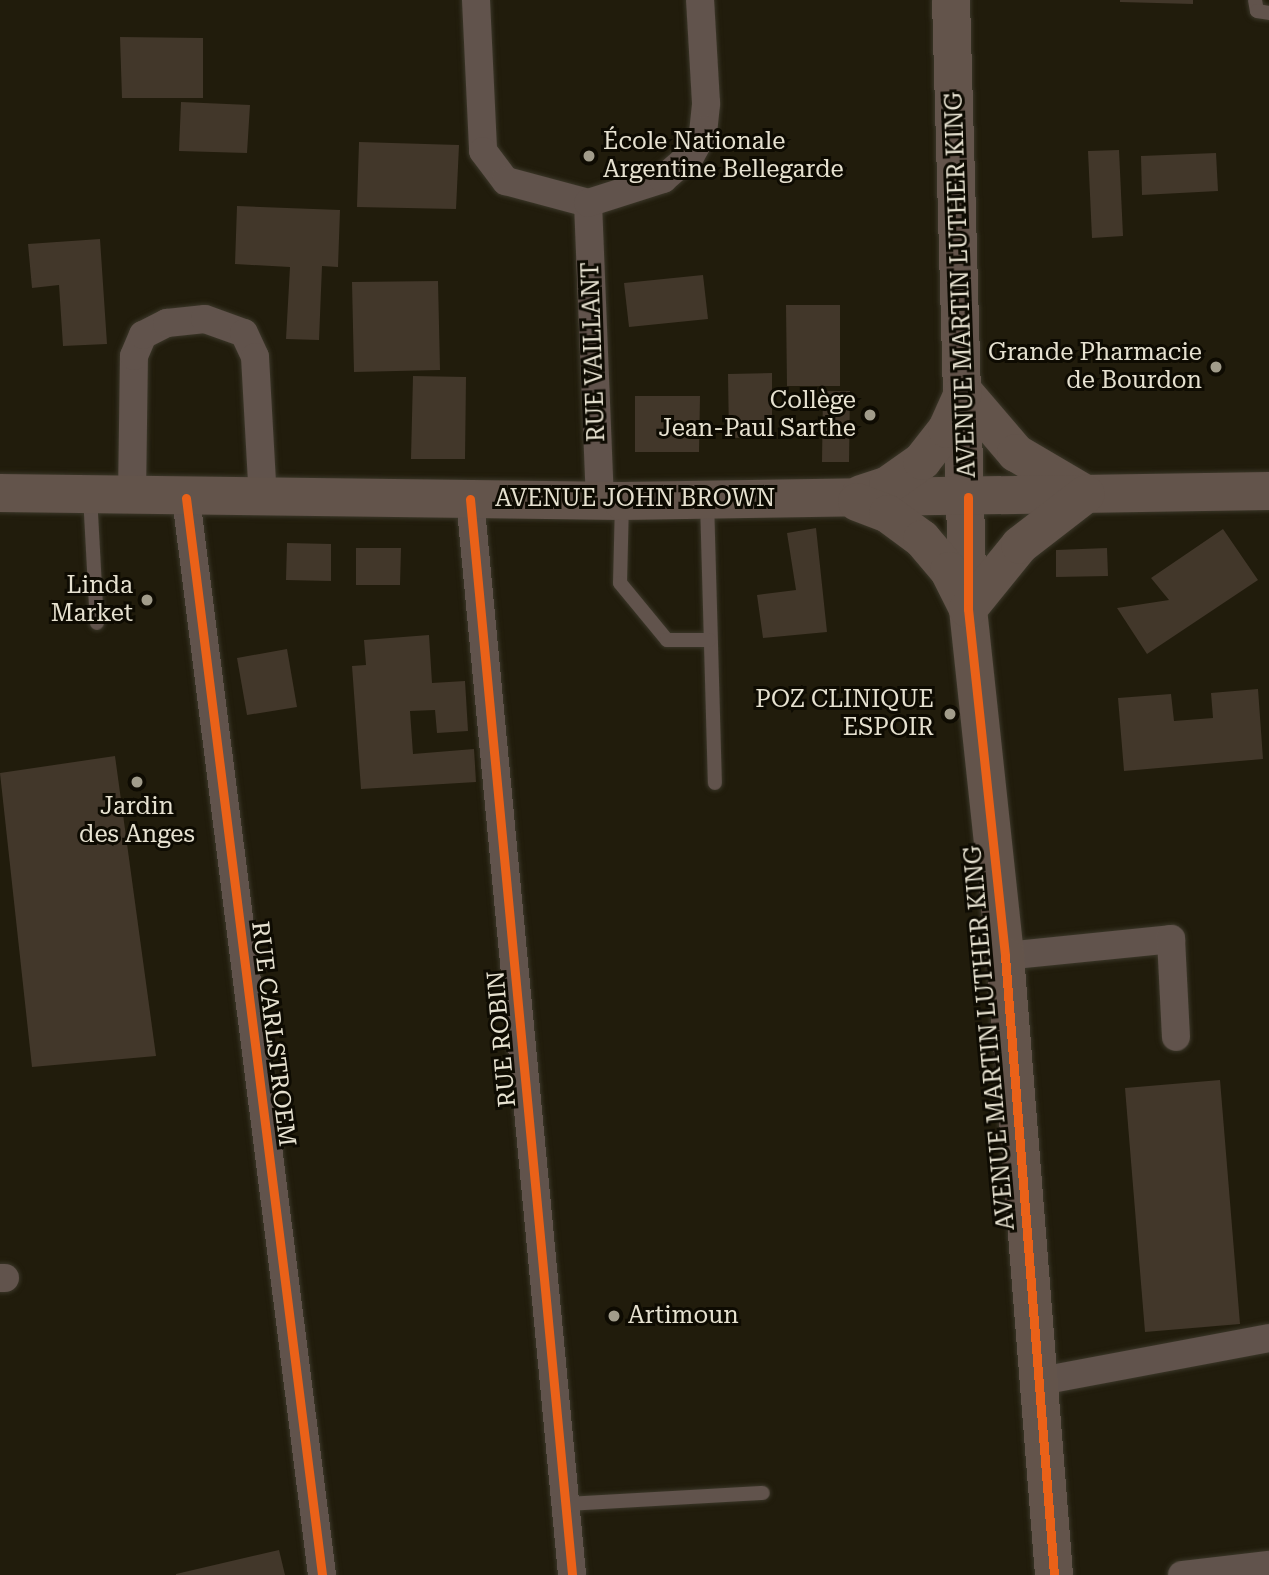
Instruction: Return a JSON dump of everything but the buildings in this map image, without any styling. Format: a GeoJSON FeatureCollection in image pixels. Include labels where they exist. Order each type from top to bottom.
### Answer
{"type":"FeatureCollection","features":[{"type":"Feature","properties":{"kind":"main road","name":"AVENUE MARTIN LUTHER KING"},"geometry":{"type":"LineString","coordinates":[[951,0],[968,498],[968,610],[1005,956],[1036,1382],[1054,1575]]}},
{"type":"Feature","properties":{"kind":"main road"},"geometry":{"type":"LineString","coordinates":[[963,391],[1016,453],[1086,494],[1020,545],[968,610],[950,571],[922,539],[888,514],[848,499],[888,485],[922,461],[947,429],[963,391]]}},
{"type":"Feature","properties":{"kind":"main road","name":"AVENUE JOHN BROWN"},"geometry":{"type":"LineString","coordinates":[[0,493],[186,498],[611,501],[968,498],[1269,491]]}},
{"type":"Feature","properties":{"kind":"street"},"geometry":{"type":"LineString","coordinates":[[476,0],[483,151],[506,181],[588,203],[663,179],[691,155],[703,133],[706,103],[700,0]]}},
{"type":"Feature","properties":{"kind":"street","name":"RUE VAILLANT"},"geometry":{"type":"LineString","coordinates":[[588,203],[611,501]]}},
{"type":"Feature","properties":{"kind":"street"},"geometry":{"type":"LineString","coordinates":[[132,496],[134,356],[144,335],[167,323],[205,319],[244,333],[255,357],[263,499]]}},
{"type":"Feature","properties":{"kind":"street","name":"RUE CARLSTROEM"},"geometry":{"type":"LineString","coordinates":[[186,498],[322,1575]]}},
{"type":"Feature","properties":{"kind":"street","name":"RUE ROBIN"},"geometry":{"type":"LineString","coordinates":[[470,499],[572,1575]]}},
{"type":"Feature","properties":{"kind":"street"},"geometry":{"type":"LineString","coordinates":[[1005,956],[1171,939],[1176,1037]]}},
{"type":"Feature","properties":{"kind":"street"},"geometry":{"type":"LineString","coordinates":[[1036,1382],[1269,1338]]}},
{"type":"Feature","properties":{"kind":"street"},"geometry":{"type":"LineString","coordinates":[[1182,1575],[1269,1565]]}},
{"type":"Feature","properties":{"kind":"lane"},"geometry":{"type":"LineString","coordinates":[[1255,0],[1257,11],[1269,13]]}},
{"type":"Feature","properties":{"kind":"lane"},"geometry":{"type":"LineString","coordinates":[[90,495],[97,623]]}},
{"type":"Feature","properties":{"kind":"lane"},"geometry":{"type":"LineString","coordinates":[[707,500],[715,783]]}},
{"type":"Feature","properties":{"kind":"lane"},"geometry":{"type":"LineString","coordinates":[[611,501],[620,583],[667,640],[709,640]]}},
{"type":"Feature","properties":{"kind":"lane"},"geometry":{"type":"LineString","coordinates":[[565,1504],[763,1493]]}},
{"type":"Feature","properties":{"kind":"cycle path"},"geometry":{"type":"LineString","coordinates":[[968,497],[968,609],[1005,956],[1054,1575]]}},
{"type":"Feature","properties":{"kind":"cycle path"},"geometry":{"type":"LineString","coordinates":[[186,498],[322,1575]]}},
{"type":"Feature","properties":{"kind":"cycle path"},"geometry":{"type":"LineString","coordinates":[[470,499],[572,1575]]}},
{"type":"Feature","properties":{"kind":"place","name":"École Nationale Argentine Bellegarde"},"geometry":{"type":"Point","coordinates":[589,156]}},
{"type":"Feature","properties":{"kind":"place","name":"Grande Pharmacie de Bourdon"},"geometry":{"type":"Point","coordinates":[1216,367]}},
{"type":"Feature","properties":{"kind":"place","name":"Collège Jean-Paul Sarthe"},"geometry":{"type":"Point","coordinates":[870,415]}},
{"type":"Feature","properties":{"kind":"place","name":"Linda Market"},"geometry":{"type":"Point","coordinates":[147,600]}},
{"type":"Feature","properties":{"kind":"place","name":"POZ CLINIQUE ESPOIR"},"geometry":{"type":"Point","coordinates":[950,714]}},
{"type":"Feature","properties":{"kind":"place","name":"Jardin des Anges"},"geometry":{"type":"Point","coordinates":[137,782]}},
{"type":"Feature","properties":{"kind":"place","name":"Artimoun"},"geometry":{"type":"Point","coordinates":[614,1316]}}]}
